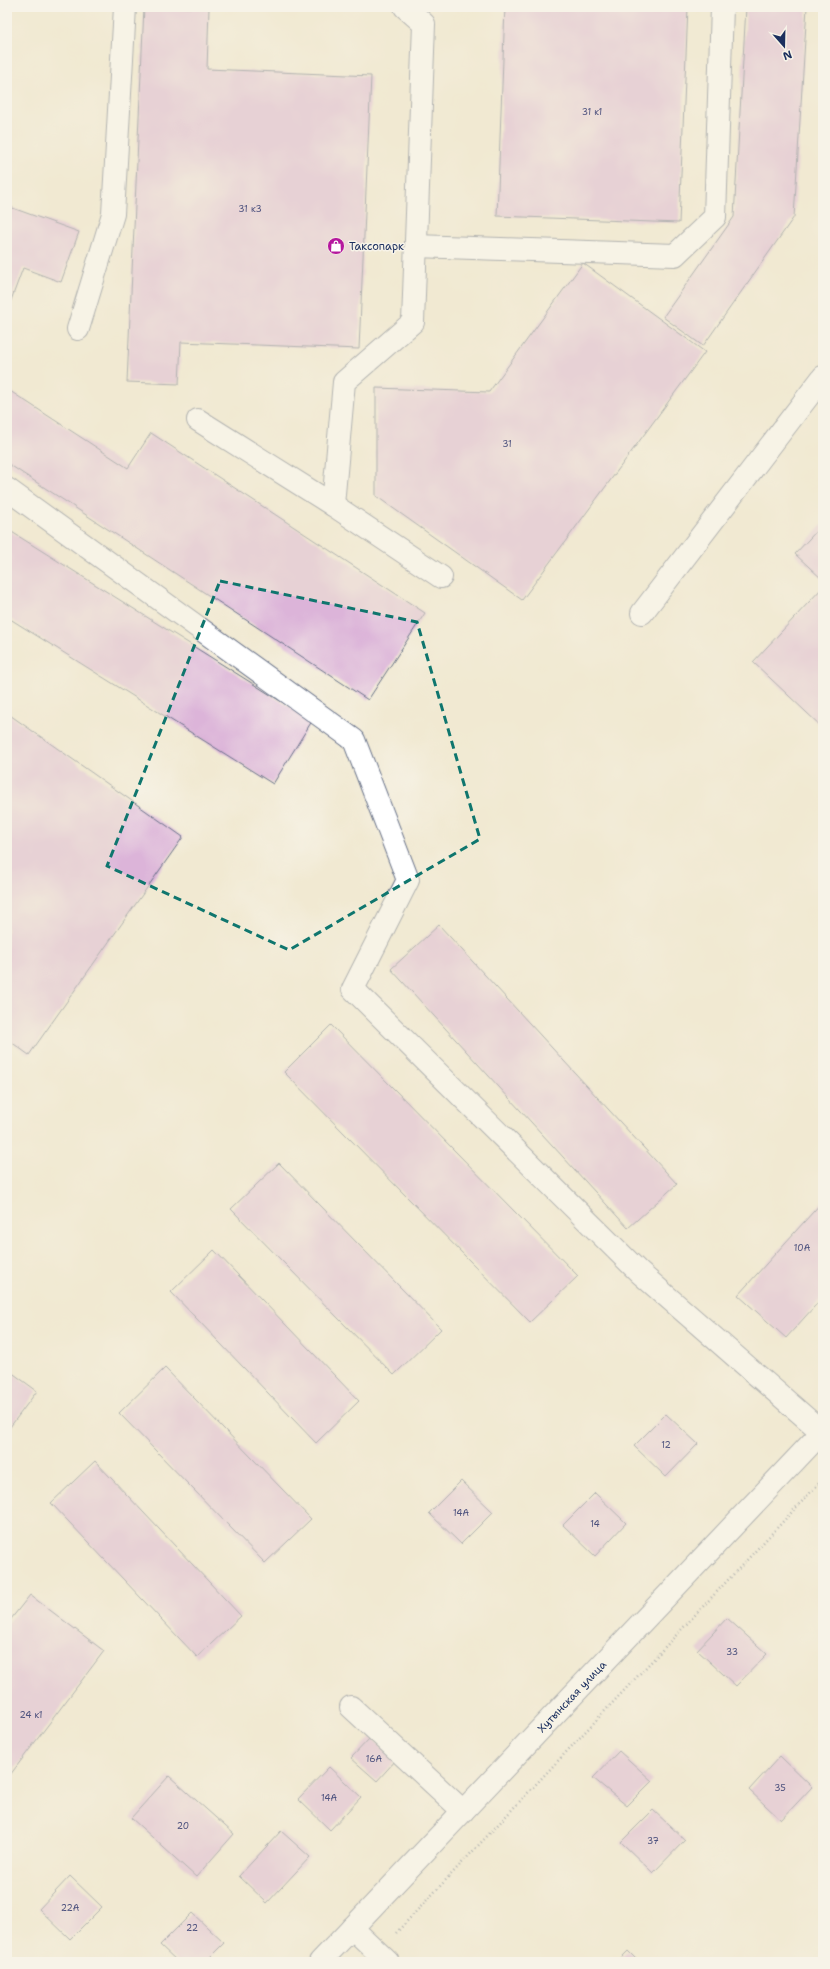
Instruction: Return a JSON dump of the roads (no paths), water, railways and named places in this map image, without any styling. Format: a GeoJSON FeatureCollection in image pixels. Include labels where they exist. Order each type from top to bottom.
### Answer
{"type":"FeatureCollection","features":[{"type":"Feature","properties":{"kind":"street"},"geometry":{"type":"LineString","coordinates":[[78,328],[113,214],[125,7]]}},
{"type":"Feature","properties":{"kind":"street"},"geometry":{"type":"LineString","coordinates":[[333,505],[344,382],[413,322],[424,24],[405,7]]}},
{"type":"Feature","properties":{"kind":"street"},"geometry":{"type":"LineString","coordinates":[[416,246],[674,255],[715,217],[722,7]]}},
{"type":"Feature","properties":{"kind":"street"},"geometry":{"type":"LineString","coordinates":[[642,614],[823,377]]}},
{"type":"Feature","properties":{"kind":"street"},"geometry":{"type":"LineString","coordinates":[[198,420],[333,505],[441,577]]}},
{"type":"Feature","properties":{"kind":"street"},"geometry":{"type":"LineString","coordinates":[[7,489],[354,740],[408,880],[353,989],[640,1272],[823,1431]]}},
{"type":"Feature","properties":{"kind":"street","name":"Хутынская улица"},"geometry":{"type":"LineString","coordinates":[[320,1962],[823,1431]]}},
{"type":"Feature","properties":{"kind":"street"},"geometry":{"type":"LineString","coordinates":[[351,1707],[463,1811]]}},
{"type":"Feature","properties":{"kind":"street"},"geometry":{"type":"LineString","coordinates":[[352,1928],[383,1957]]}},
{"type":"Feature","properties":{"kind":"place","name":"Таксопарк"},"geometry":{"type":"Point","coordinates":[336,246]}}]}
